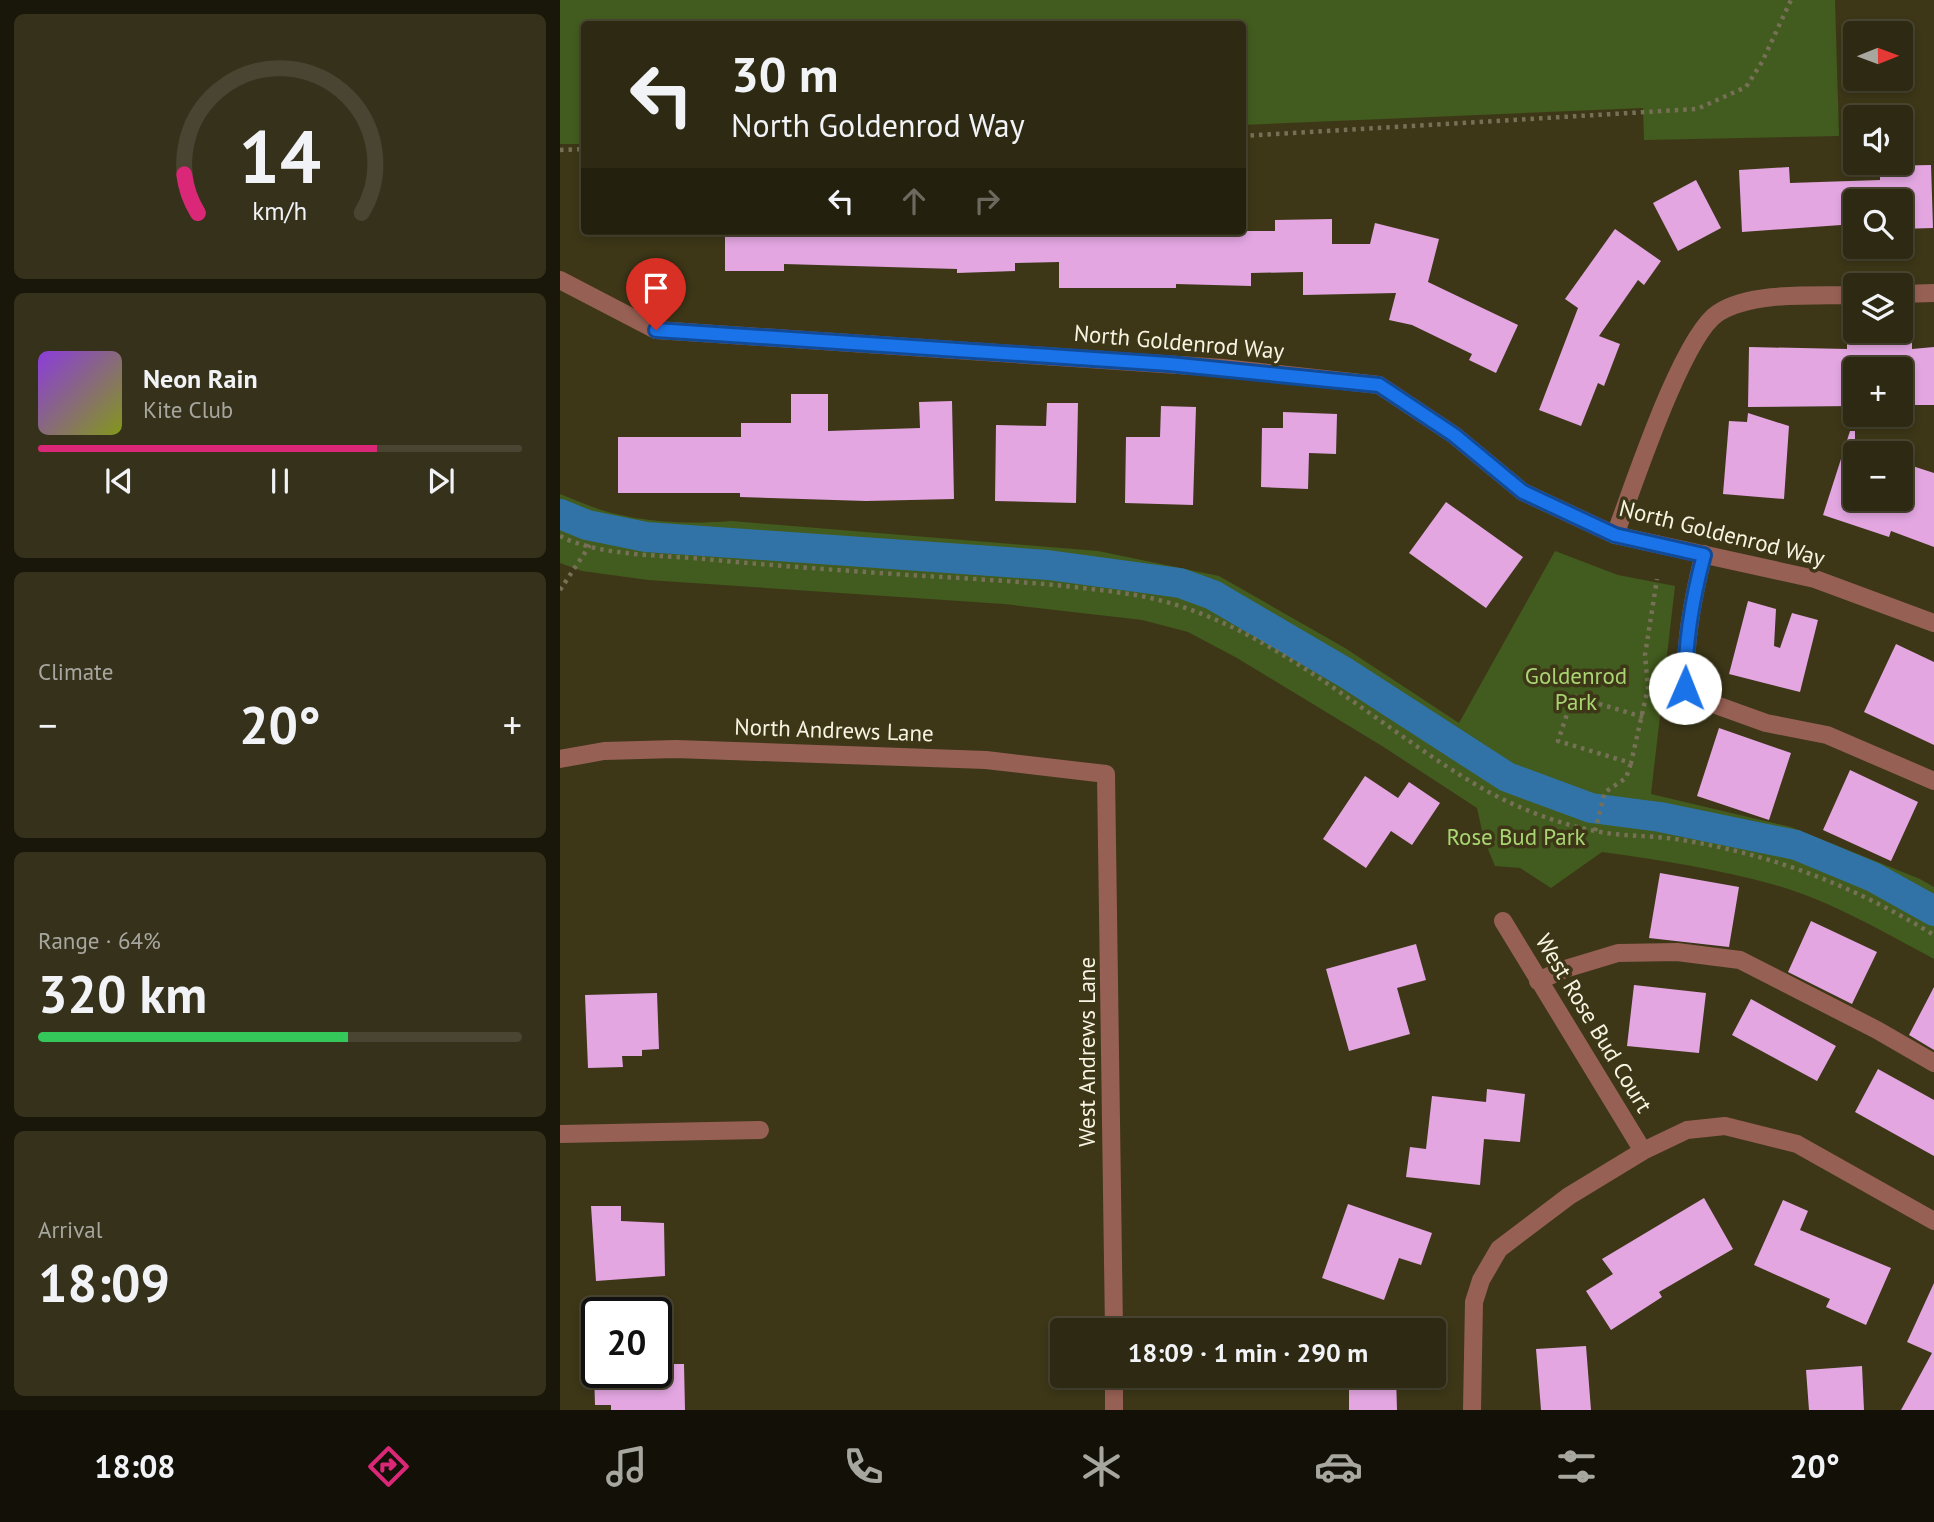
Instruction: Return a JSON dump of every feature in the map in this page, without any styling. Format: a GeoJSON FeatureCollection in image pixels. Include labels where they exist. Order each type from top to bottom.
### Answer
{"type":"FeatureCollection","features":[{"type":"Feature","properties":{"kind":"street","name":"North Goldenrod Way"},"geometry":{"type":"LineString","coordinates":[[560,280],[656,330],[1169,364],[1379,385],[1454,435],[1523,492],[1615,535],[1815,579],[1934,623]]}},
{"type":"Feature","properties":{"kind":"street"},"geometry":{"type":"LineString","coordinates":[[1913,294],[1934,293]]}},
{"type":"Feature","properties":{"kind":"street"},"geometry":{"type":"LineString","coordinates":[[1615,535],[1660,411],[1706,324],[1718,312],[1737,305],[1777,297],[1843,295]]}},
{"type":"Feature","properties":{"kind":"street"},"geometry":{"type":"LineString","coordinates":[[1704,555],[1693,594],[1685,650],[1685,688],[1716,705],[1766,723],[1827,735],[1934,781]]}},
{"type":"Feature","properties":{"kind":"street","name":"North Andrews Lane"},"geometry":{"type":"LineString","coordinates":[[560,758],[604,751],[676,749],[986,760],[1106,774]]}},
{"type":"Feature","properties":{"kind":"street","name":"West Andrews Lane"},"geometry":{"type":"LineString","coordinates":[[1106,774],[1114,1318]]}},
{"type":"Feature","properties":{"kind":"street","name":"West Rose Bud Court"},"geometry":{"type":"LineString","coordinates":[[1503,921],[1643,1151]]}},
{"type":"Feature","properties":{"kind":"street"},"geometry":{"type":"LineString","coordinates":[[1538,981],[1565,969],[1618,953],[1677,952],[1740,960],[1878,1030],[1934,1063]]}},
{"type":"Feature","properties":{"kind":"street"},"geometry":{"type":"LineString","coordinates":[[1472,1410],[1474,1302],[1487,1265],[1499,1250],[1569,1196],[1643,1151],[1686,1130],[1725,1126],[1797,1144],[1934,1221]]}},
{"type":"Feature","properties":{"kind":"street"},"geometry":{"type":"LineString","coordinates":[[560,1133],[760,1130]]}},
{"type":"Feature","properties":{"kind":"street"},"geometry":{"type":"LineString","coordinates":[[1114,1388],[1114,1410]]}},
{"type":"Feature","properties":{"kind":"path"},"geometry":{"type":"LineString","coordinates":[[1246,135],[1697,109],[1746,87],[1762,62],[1791,0]]}},
{"type":"Feature","properties":{"kind":"path"},"geometry":{"type":"LineString","coordinates":[[560,150],[581,149]]}},
{"type":"Feature","properties":{"kind":"path"},"geometry":{"type":"LineString","coordinates":[[560,536],[590,545],[816,569],[1032,583],[1135,595],[1181,605],[1227,625],[1297,665],[1487,791],[1557,820],[1595,831],[1681,840],[1783,862],[1848,888],[1934,935]]}},
{"type":"Feature","properties":{"kind":"path"},"geometry":{"type":"LineString","coordinates":[[560,590],[590,545]]}},
{"type":"Feature","properties":{"kind":"path"},"geometry":{"type":"LineString","coordinates":[[1595,831],[1602,799],[1613,784],[1626,778],[1643,717],[1648,688],[1645,655],[1657,579]]}},
{"type":"Feature","properties":{"kind":"path"},"geometry":{"type":"LineString","coordinates":[[1631,763],[1558,741],[1573,696],[1643,717]]}},
{"type":"Feature","properties":{"kind":"green space"},"geometry":{"type":"Polygon","coordinates":[[[560,0],[1835,0],[1839,136],[1644,140],[1643,108],[1246,125],[1246,21],[581,21],[581,144],[560,144],[560,0]]]}},
{"type":"Feature","properties":{"kind":"green space"},"geometry":{"type":"Polygon","coordinates":[[[560,494],[616,514],[659,521],[731,521],[1098,551],[1219,576],[1345,648],[1459,723],[1555,551],[1618,575],[1675,586],[1651,794],[1791,827],[1934,887],[1934,959],[1816,900],[1754,879],[1602,852],[1551,888],[1520,868],[1495,866],[1484,840],[1477,808],[1382,746],[1237,658],[1188,632],[1142,620],[1004,604],[648,580],[582,571],[560,563],[560,494]]]}},
{"type":"Feature","properties":{"kind":"building"},"geometry":{"type":"Polygon","coordinates":[[[1913,165],[1931,165],[1933,228],[1913,229],[1913,189],[1843,189],[1843,225],[1742,232],[1739,170],[1789,167],[1790,183],[1880,180],[1880,175],[1913,175],[1913,165]]]}},
{"type":"Feature","properties":{"kind":"building"},"geometry":{"type":"Polygon","coordinates":[[[1696,180],[1721,228],[1678,251],[1653,203],[1696,180]]]}},
{"type":"Feature","properties":{"kind":"building"},"geometry":{"type":"Polygon","coordinates":[[[1332,219],[1332,244],[1370,244],[1375,223],[1439,239],[1428,282],[1518,325],[1496,373],[1469,360],[1472,354],[1412,325],[1389,320],[1396,293],[1303,295],[1303,272],[1251,273],[1251,286],[1176,284],[1176,288],[1059,288],[1059,262],[1015,263],[1015,271],[957,273],[957,269],[784,264],[784,271],[725,271],[725,235],[1246,235],[1246,231],[1275,231],[1275,220],[1332,219]]]}},
{"type":"Feature","properties":{"kind":"building"},"geometry":{"type":"Polygon","coordinates":[[[1615,229],[1661,261],[1644,285],[1638,280],[1599,336],[1620,344],[1604,386],[1598,383],[1581,426],[1539,410],[1578,308],[1565,299],[1615,229]]]}},
{"type":"Feature","properties":{"kind":"building"},"geometry":{"type":"Polygon","coordinates":[[[1847,343],[1912,343],[1912,349],[1934,347],[1934,405],[1913,405],[1913,357],[1843,357],[1843,406],[1748,407],[1749,347],[1847,349],[1847,343]]]}},
{"type":"Feature","properties":{"kind":"building"},"geometry":{"type":"Polygon","coordinates":[[[791,394],[828,394],[828,431],[920,428],[919,402],[952,401],[954,499],[866,501],[740,497],[740,493],[618,493],[618,437],[741,437],[741,423],[791,423],[791,394]]]}},
{"type":"Feature","properties":{"kind":"building"},"geometry":{"type":"Polygon","coordinates":[[[1047,403],[1078,403],[1076,503],[995,501],[996,425],[1046,426],[1047,403]]]}},
{"type":"Feature","properties":{"kind":"building"},"geometry":{"type":"Polygon","coordinates":[[[1161,406],[1196,407],[1193,505],[1125,503],[1126,437],[1160,437],[1161,406]]]}},
{"type":"Feature","properties":{"kind":"building"},"geometry":{"type":"Polygon","coordinates":[[[1283,412],[1337,414],[1336,454],[1309,453],[1308,489],[1261,487],[1262,428],[1283,428],[1283,412]]]}},
{"type":"Feature","properties":{"kind":"building"},"geometry":{"type":"Polygon","coordinates":[[[1748,413],[1789,426],[1784,499],[1723,494],[1729,421],[1747,422],[1748,413]]]}},
{"type":"Feature","properties":{"kind":"building"},"geometry":{"type":"Polygon","coordinates":[[[1850,431],[1855,431],[1855,441],[1847,441],[1850,431]]]}},
{"type":"Feature","properties":{"kind":"building"},"geometry":{"type":"Polygon","coordinates":[[[1843,453],[1843,511],[1913,511],[1913,466],[1934,473],[1934,547],[1891,531],[1889,537],[1823,515],[1843,453]]]}},
{"type":"Feature","properties":{"kind":"building"},"geometry":{"type":"Polygon","coordinates":[[[1446,502],[1523,557],[1486,608],[1409,553],[1446,502]]]}},
{"type":"Feature","properties":{"kind":"building"},"geometry":{"type":"Polygon","coordinates":[[[1748,601],[1776,609],[1774,646],[1780,648],[1792,613],[1818,620],[1800,692],[1729,674],[1748,601]]]}},
{"type":"Feature","properties":{"kind":"building"},"geometry":{"type":"Polygon","coordinates":[[[1896,644],[1934,662],[1934,745],[1864,712],[1896,644]]]}},
{"type":"Feature","properties":{"kind":"building"},"geometry":{"type":"Polygon","coordinates":[[[1719,728],[1791,753],[1769,820],[1697,796],[1719,728]]]}},
{"type":"Feature","properties":{"kind":"building"},"geometry":{"type":"Polygon","coordinates":[[[1850,770],[1918,802],[1891,861],[1823,830],[1850,770]]]}},
{"type":"Feature","properties":{"kind":"building"},"geometry":{"type":"Polygon","coordinates":[[[1365,776],[1398,798],[1409,782],[1440,803],[1412,845],[1391,831],[1366,868],[1323,839],[1365,776]]]}},
{"type":"Feature","properties":{"kind":"building"},"geometry":{"type":"Polygon","coordinates":[[[1660,873],[1739,887],[1729,947],[1649,938],[1660,873]]]}},
{"type":"Feature","properties":{"kind":"building"},"geometry":{"type":"Polygon","coordinates":[[[1811,921],[1877,952],[1852,1004],[1788,972],[1811,921]]]}},
{"type":"Feature","properties":{"kind":"building"},"geometry":{"type":"Polygon","coordinates":[[[1416,944],[1426,980],[1397,988],[1410,1034],[1349,1051],[1326,969],[1416,944]]]}},
{"type":"Feature","properties":{"kind":"building"},"geometry":{"type":"Polygon","coordinates":[[[1634,985],[1706,993],[1699,1053],[1627,1046],[1634,985]]]}},
{"type":"Feature","properties":{"kind":"building"},"geometry":{"type":"Polygon","coordinates":[[[1934,987],[1934,1050],[1909,1035],[1934,987]]]}},
{"type":"Feature","properties":{"kind":"building"},"geometry":{"type":"Polygon","coordinates":[[[657,993],[659,1049],[642,1050],[642,1056],[622,1056],[623,1067],[588,1068],[585,995],[657,993]]]}},
{"type":"Feature","properties":{"kind":"building"},"geometry":{"type":"Polygon","coordinates":[[[1751,999],[1836,1046],[1817,1081],[1732,1035],[1751,999]]]}},
{"type":"Feature","properties":{"kind":"building"},"geometry":{"type":"Polygon","coordinates":[[[1878,1069],[1934,1100],[1934,1156],[1855,1112],[1878,1069]]]}},
{"type":"Feature","properties":{"kind":"building"},"geometry":{"type":"Polygon","coordinates":[[[1487,1089],[1525,1094],[1520,1142],[1484,1139],[1480,1185],[1406,1177],[1410,1147],[1426,1149],[1432,1096],[1486,1102],[1487,1089]]]}},
{"type":"Feature","properties":{"kind":"building"},"geometry":{"type":"Polygon","coordinates":[[[1704,1198],[1733,1249],[1659,1292],[1662,1297],[1611,1330],[1586,1291],[1613,1274],[1602,1259],[1704,1198]]]}},
{"type":"Feature","properties":{"kind":"building"},"geometry":{"type":"Polygon","coordinates":[[[1783,1200],[1808,1211],[1800,1230],[1891,1268],[1866,1325],[1826,1307],[1830,1299],[1754,1265],[1783,1200]]]}},
{"type":"Feature","properties":{"kind":"building"},"geometry":{"type":"Polygon","coordinates":[[[1348,1204],[1432,1233],[1421,1265],[1399,1258],[1384,1300],[1322,1278],[1348,1204]]]}},
{"type":"Feature","properties":{"kind":"building"},"geometry":{"type":"Polygon","coordinates":[[[591,1206],[621,1206],[621,1221],[664,1223],[665,1276],[596,1281],[591,1206]]]}},
{"type":"Feature","properties":{"kind":"building"},"geometry":{"type":"Polygon","coordinates":[[[1934,1283],[1934,1410],[1901,1410],[1932,1353],[1907,1342],[1934,1283]]]}},
{"type":"Feature","properties":{"kind":"building"},"geometry":{"type":"Polygon","coordinates":[[[1586,1346],[1591,1410],[1541,1410],[1536,1349],[1586,1346]]]}},
{"type":"Feature","properties":{"kind":"building"},"geometry":{"type":"Polygon","coordinates":[[[672,1364],[684,1364],[685,1410],[611,1410],[611,1405],[595,1405],[594,1388],[672,1388],[672,1364]]]}},
{"type":"Feature","properties":{"kind":"building"},"geometry":{"type":"Polygon","coordinates":[[[1862,1366],[1864,1410],[1809,1410],[1806,1370],[1862,1366]]]}},
{"type":"Feature","properties":{"kind":"building"},"geometry":{"type":"Polygon","coordinates":[[[1349,1388],[1396,1388],[1397,1410],[1349,1410],[1349,1388]]]}},
{"type":"Feature","properties":{"kind":"waterway"},"geometry":{"type":"LineString","coordinates":[[560,514],[587,525],[646,537],[1048,565],[1180,583],[1213,595],[1346,673],[1507,777],[1591,808],[1660,817],[1796,845],[1873,877],[1934,911]]}},
{"type":"Feature","properties":{"kind":"route"},"geometry":{"type":"LineString","coordinates":[[656,330],[1169,364],[1379,385],[1454,435],[1523,492],[1615,535],[1704,555],[1693,594],[1685,650],[1685,688]]}},
{"type":"Feature","properties":{"kind":"park label","name":"Goldenrod Park"},"geometry":{"type":"Point","coordinates":[1576,689]}},
{"type":"Feature","properties":{"kind":"park label","name":"Rose Bud Park"},"geometry":{"type":"Point","coordinates":[1516,837]}}]}
